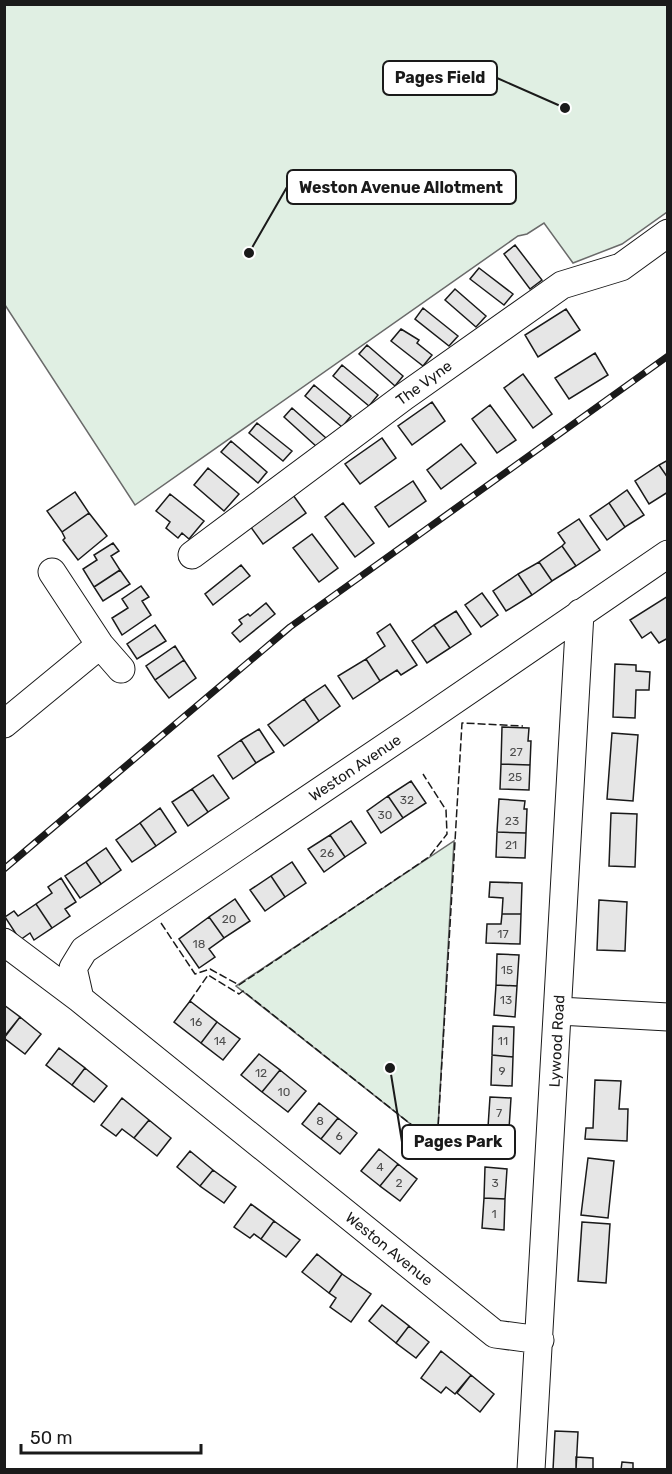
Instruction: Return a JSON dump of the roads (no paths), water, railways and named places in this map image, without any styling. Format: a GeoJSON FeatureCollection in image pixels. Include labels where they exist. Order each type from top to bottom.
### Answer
{"type":"FeatureCollection","features":[{"type":"Feature","properties":{"kind":"street","name":"The Vyne"},"geometry":{"type":"LineString","coordinates":[[192,555],[405,396],[562,285],[621,267],[668,233]]}},
{"type":"Feature","properties":{"kind":"street","name":"Weston Avenue"},"geometry":{"type":"LineString","coordinates":[[80,999],[73,968],[84,950],[668,554]]}},
{"type":"Feature","properties":{"kind":"street"},"geometry":{"type":"LineString","coordinates":[[52,572],[100,645],[121,669]]}},
{"type":"Feature","properties":{"kind":"street","name":"Lywood Road"},"geometry":{"type":"LineString","coordinates":[[531,1470],[580,613]]}},
{"type":"Feature","properties":{"kind":"street"},"geometry":{"type":"LineString","coordinates":[[4,724],[100,645]]}},
{"type":"Feature","properties":{"kind":"street","name":"Weston Avenue"},"geometry":{"type":"LineString","coordinates":[[4,942],[80,999],[495,1334],[540,1340]]}},
{"type":"Feature","properties":{"kind":"street"},"geometry":{"type":"LineString","coordinates":[[559,1011],[668,1017]]}},
{"type":"Feature","properties":{"kind":"railway"},"geometry":{"type":"LineString","coordinates":[[4,869],[290,627],[668,356]]}},
{"type":"Feature","properties":{"kind":"place","name":"Pages Field"},"geometry":{"type":"Point","coordinates":[565,108]}},
{"type":"Feature","properties":{"kind":"place","name":"Weston Avenue Allotment"},"geometry":{"type":"Point","coordinates":[249,253]}},
{"type":"Feature","properties":{"kind":"place","name":"Pages Park"},"geometry":{"type":"Point","coordinates":[390,1068]}}]}
